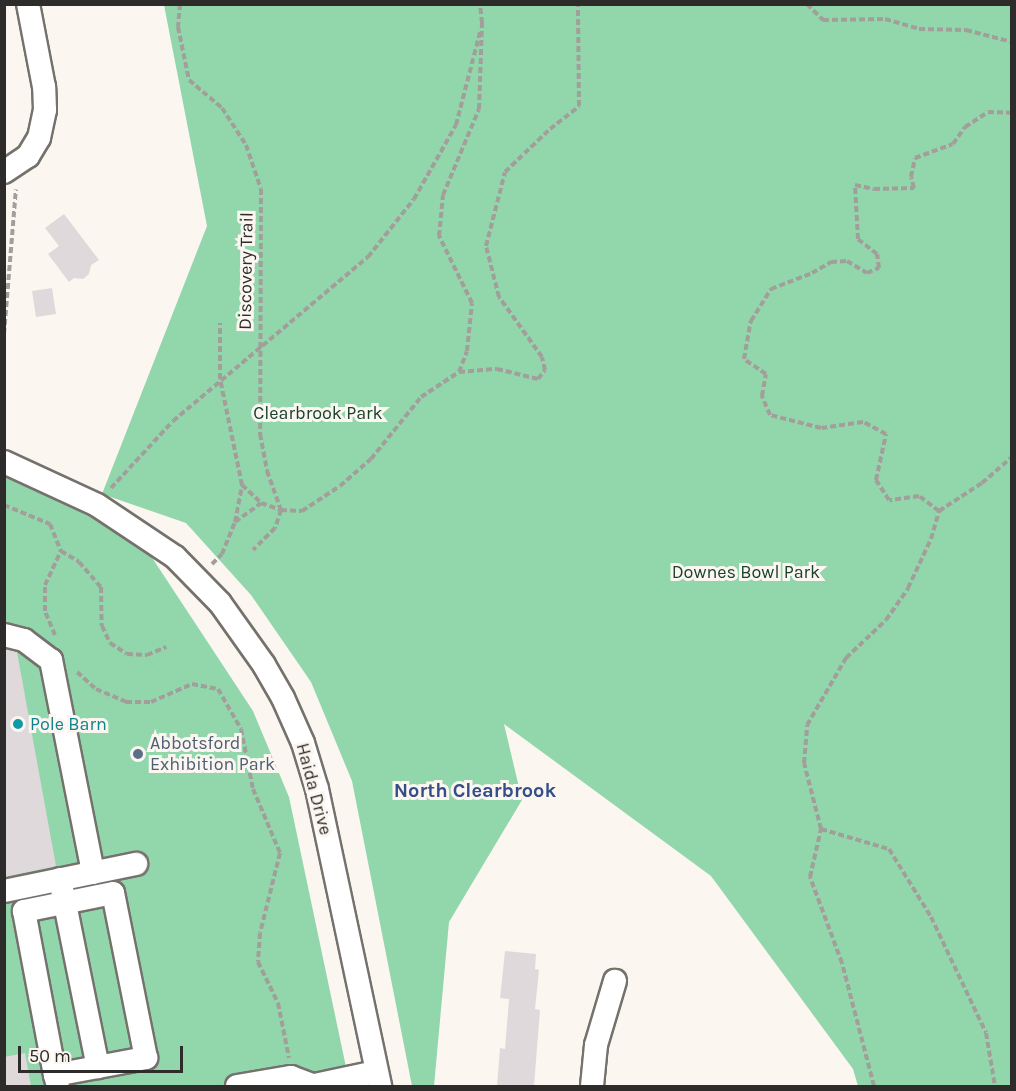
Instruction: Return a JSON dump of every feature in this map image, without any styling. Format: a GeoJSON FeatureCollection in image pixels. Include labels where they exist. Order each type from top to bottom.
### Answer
{"type":"FeatureCollection","features":[{"type":"Feature","properties":{"kind":"street"},"geometry":{"type":"LineString","coordinates":[[9,169],[28,156],[39,138],[45,110],[44,87],[28,4]]}},
{"type":"Feature","properties":{"kind":"street","name":"Haida Drive"},"geometry":{"type":"LineString","coordinates":[[4,462],[97,505],[175,557],[220,603],[264,665],[283,698],[303,743],[317,789],[378,1079]]}},
{"type":"Feature","properties":{"kind":"street"},"geometry":{"type":"LineString","coordinates":[[4,635],[24,640],[51,660],[93,873]]}},
{"type":"Feature","properties":{"kind":"street"},"geometry":{"type":"LineString","coordinates":[[4,891],[136,864]]}},
{"type":"Feature","properties":{"kind":"street"},"geometry":{"type":"LineString","coordinates":[[60,879],[98,1066]]}},
{"type":"Feature","properties":{"kind":"street"},"geometry":{"type":"LineString","coordinates":[[113,893],[146,1058],[98,1066],[56,1081],[24,911],[113,893]]}},
{"type":"Feature","properties":{"kind":"street"},"geometry":{"type":"LineString","coordinates":[[592,1086],[596,1045],[615,981]]}},
{"type":"Feature","properties":{"kind":"street"},"geometry":{"type":"LineString","coordinates":[[237,1086],[378,1079]]}},
{"type":"Feature","properties":{"kind":"path","name":"Discovery Trail"},"geometry":{"type":"LineString","coordinates":[[180,4],[178,27],[189,80],[222,108],[246,145],[261,189],[260,434],[267,471],[281,510]]}},
{"type":"Feature","properties":{"kind":"path"},"geometry":{"type":"LineString","coordinates":[[242,485],[261,504],[281,510],[302,511],[340,486],[371,459],[420,397],[459,372],[497,369],[538,379],[545,370],[542,357],[499,297],[486,246],[505,172],[549,129],[579,106],[578,4]]}},
{"type":"Feature","properties":{"kind":"path"},"geometry":{"type":"LineString","coordinates":[[807,4],[823,20],[885,19],[919,29],[966,30],[1011,42]]}},
{"type":"Feature","properties":{"kind":"path"},"geometry":{"type":"LineString","coordinates":[[459,372],[467,351],[472,303],[439,236],[443,195],[479,110],[482,23],[480,6]]}},
{"type":"Feature","properties":{"kind":"path"},"geometry":{"type":"LineString","coordinates":[[97,505],[173,421],[368,257],[414,199],[456,125],[482,23]]}},
{"type":"Feature","properties":{"kind":"path"},"geometry":{"type":"LineString","coordinates":[[939,511],[919,496],[889,500],[882,490],[876,480],[886,434],[863,422],[821,428],[770,415],[762,396],[766,374],[744,360],[751,321],[771,289],[812,273],[831,261],[847,261],[867,273],[879,268],[877,254],[858,239],[854,203],[855,184],[874,189],[914,188],[911,177],[915,158],[953,144],[965,127],[988,112],[1011,114]]}},
{"type":"Feature","properties":{"kind":"path"},"geometry":{"type":"LineString","coordinates":[[4,334],[16,184],[9,169]]}},
{"type":"Feature","properties":{"kind":"path"},"geometry":{"type":"LineString","coordinates":[[197,579],[222,554],[235,522],[242,485],[220,380],[220,323]]}},
{"type":"Feature","properties":{"kind":"path"},"geometry":{"type":"LineString","coordinates":[[874,1086],[842,963],[810,877],[821,829],[804,763],[807,724],[846,658],[886,620],[908,588],[931,539],[939,511],[972,490],[1011,457]]}},
{"type":"Feature","properties":{"kind":"path"},"geometry":{"type":"LineString","coordinates":[[235,522],[261,504]]}},
{"type":"Feature","properties":{"kind":"path"},"geometry":{"type":"LineString","coordinates":[[4,505],[50,524],[61,551],[79,562],[101,587],[102,626],[110,643],[128,654],[147,656],[166,647]]}},
{"type":"Feature","properties":{"kind":"path"},"geometry":{"type":"LineString","coordinates":[[253,550],[275,528],[281,510]]}},
{"type":"Feature","properties":{"kind":"path"},"geometry":{"type":"LineString","coordinates":[[57,639],[45,611],[45,585],[61,551]]}},
{"type":"Feature","properties":{"kind":"path"},"geometry":{"type":"LineString","coordinates":[[72,665],[96,689],[126,702],[151,702],[192,684],[218,689],[241,729],[253,789],[280,853],[260,933],[258,962],[278,1002],[305,1083]]}},
{"type":"Feature","properties":{"kind":"path"},"geometry":{"type":"LineString","coordinates":[[821,829],[890,849],[931,917],[986,1034],[995,1086]]}},
{"type":"Feature","properties":{"kind":"green space","name":"Downes Bowl Park"},"geometry":{"type":"Polygon","coordinates":[[[164,5],[1011,5],[1011,1086],[858,1086],[853,1069],[711,876],[504,724],[522,800],[449,922],[434,1086],[412,1086],[352,781],[311,682],[251,595],[186,523],[102,494],[207,226],[164,5]]]}},
{"type":"Feature","properties":{"kind":"green space","name":"Abbotsford Exhibition Park"},"geometry":{"type":"Polygon","coordinates":[[[4,474],[89,511],[145,547],[253,711],[289,797],[350,1086],[5,1086],[4,474]]]}},
{"type":"Feature","properties":{"kind":"building"},"geometry":{"type":"Polygon","coordinates":[[[64,214],[99,260],[91,265],[89,274],[83,279],[74,278],[69,282],[48,254],[59,246],[45,228],[64,214]]]}},
{"type":"Feature","properties":{"kind":"building"},"geometry":{"type":"Polygon","coordinates":[[[52,288],[56,314],[36,317],[32,291],[52,288]]]}},
{"type":"Feature","properties":{"kind":"building","name":"Pole Barn"},"geometry":{"type":"Polygon","coordinates":[[[4,649],[17,652],[56,866],[4,877],[4,649]]]}},
{"type":"Feature","properties":{"kind":"building"},"geometry":{"type":"Polygon","coordinates":[[[505,951],[536,954],[535,969],[539,970],[535,1009],[540,1010],[534,1086],[497,1086],[500,1048],[505,1049],[509,999],[500,998],[505,951]]]}},
{"type":"Feature","properties":{"kind":"building"},"geometry":{"type":"Polygon","coordinates":[[[25,1053],[31,1086],[4,1086],[4,1057],[25,1053]]]}},
{"type":"Feature","properties":{"kind":"place","name":"Pole Barn"},"geometry":{"type":"Point","coordinates":[18,724]}},
{"type":"Feature","properties":{"kind":"place","name":"Abbotsford Exhibition Park"},"geometry":{"type":"Point","coordinates":[138,754]}},
{"type":"Feature","properties":{"kind":"district","name":"North Clearbrook"},"geometry":{"type":"Point","coordinates":[475,790]}},
{"type":"Feature","properties":{"kind":"park label","name":"Clearbrook Park"},"geometry":{"type":"Point","coordinates":[318,413]}}]}
